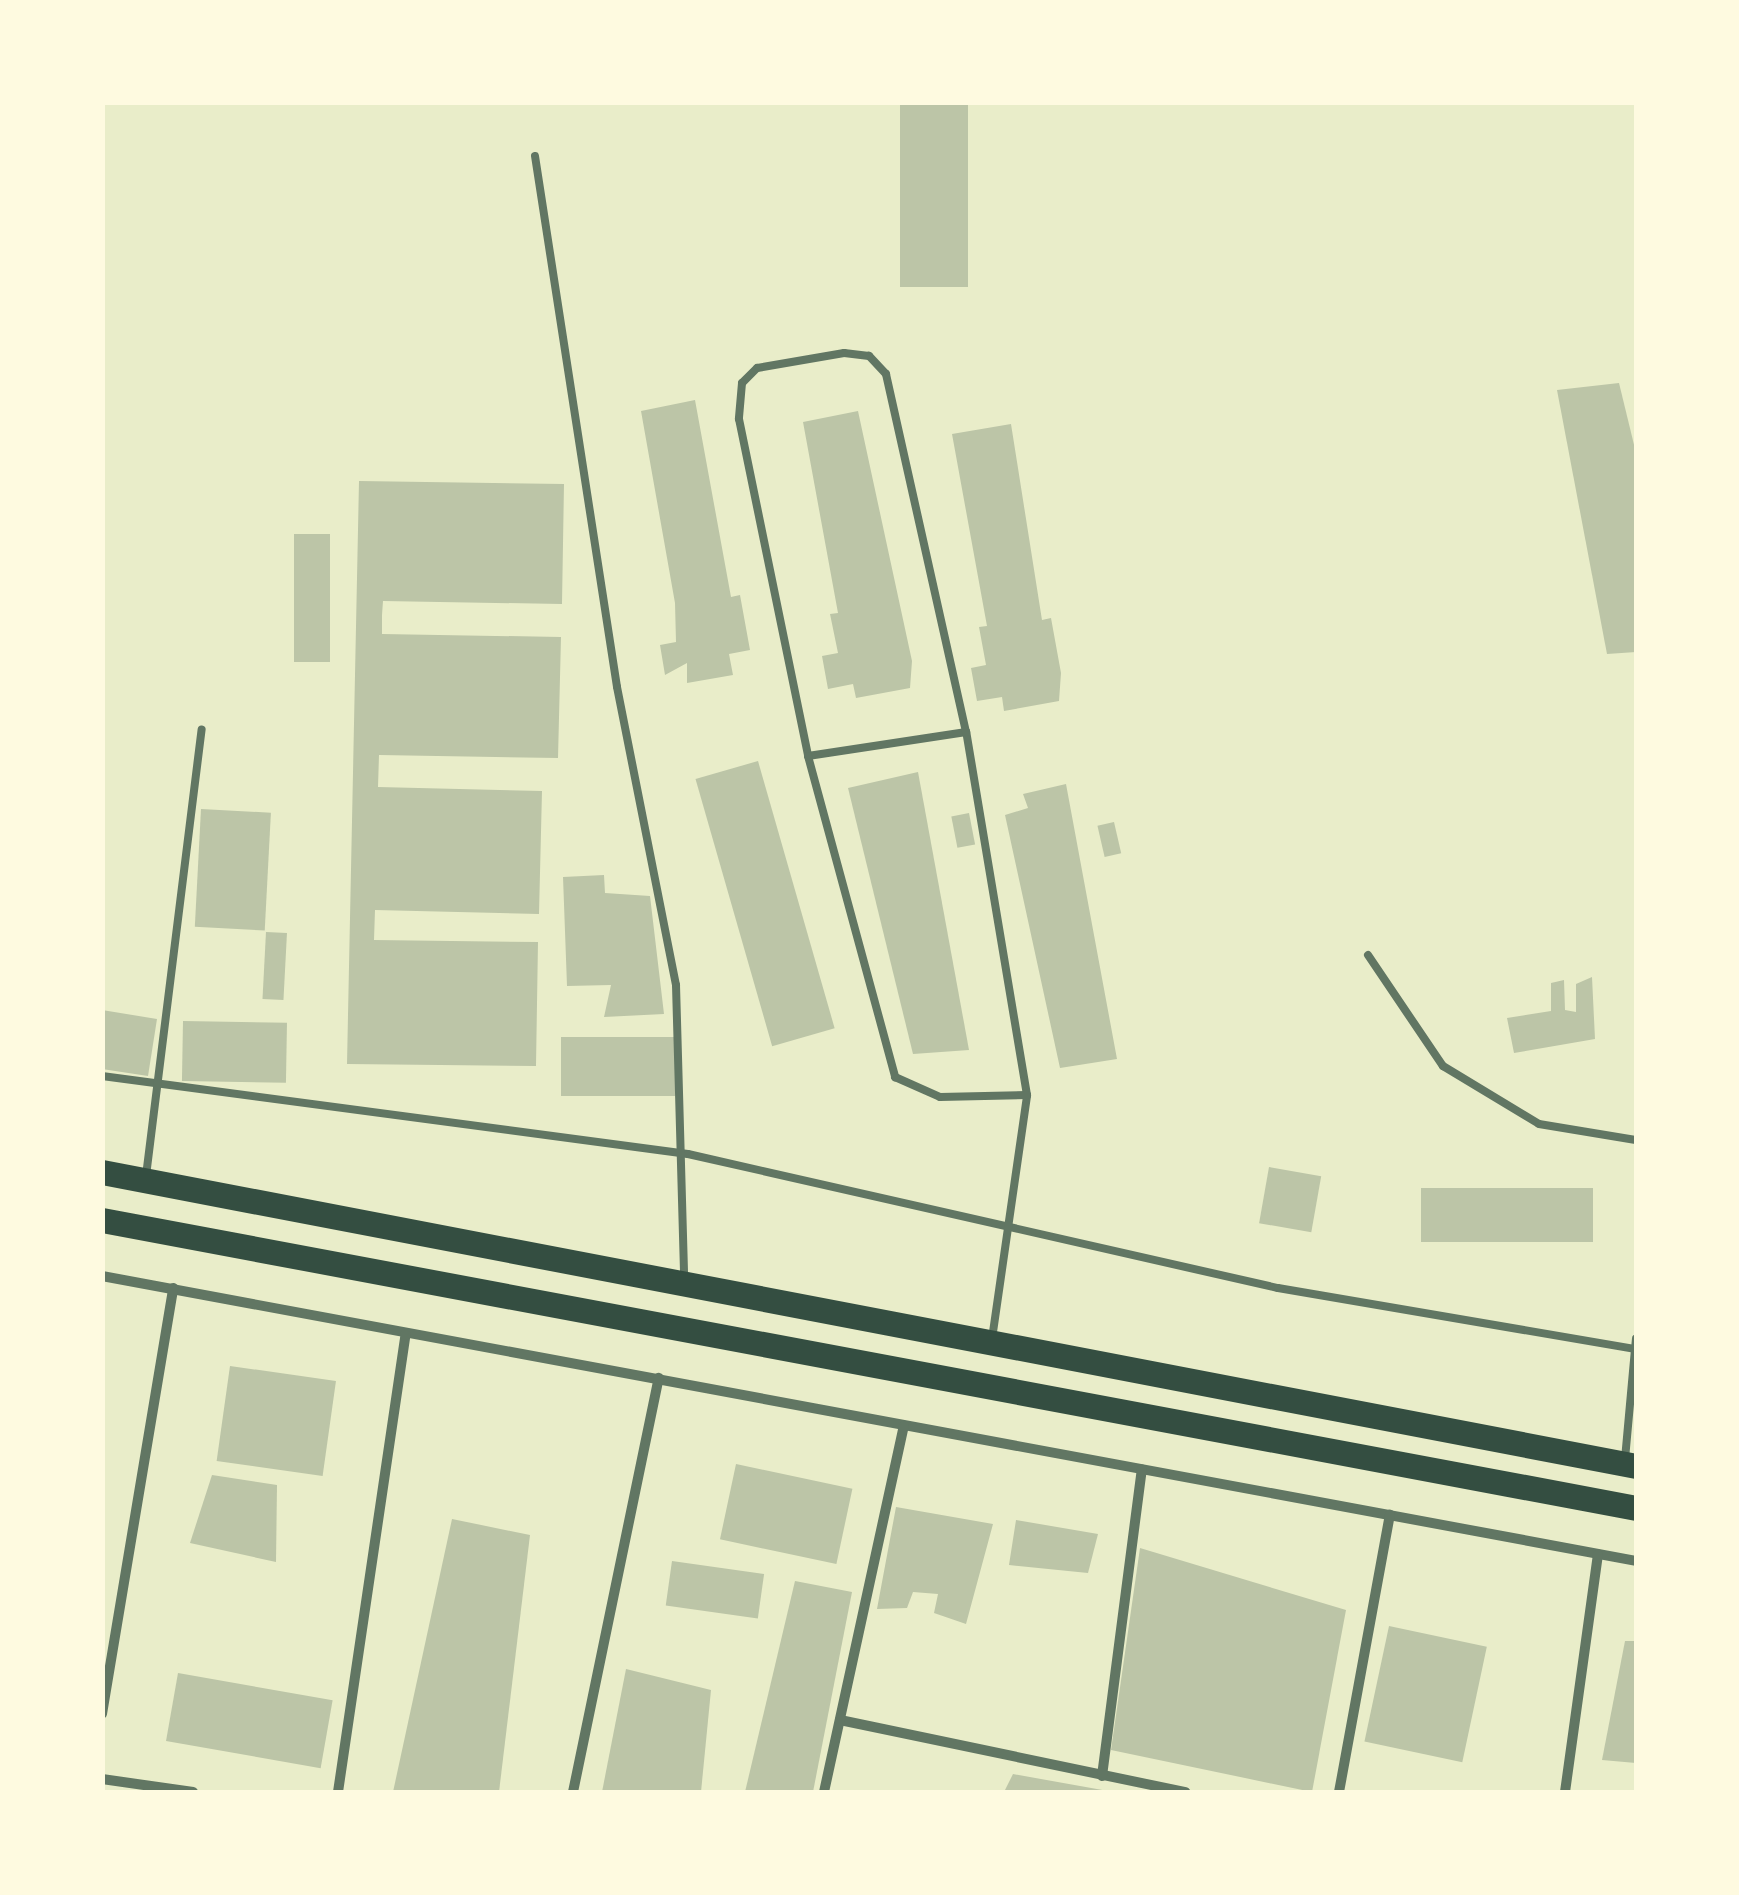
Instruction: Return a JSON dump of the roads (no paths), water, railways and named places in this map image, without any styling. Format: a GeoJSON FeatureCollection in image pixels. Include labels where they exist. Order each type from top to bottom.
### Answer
{"type":"FeatureCollection","features":[{"type":"Feature","properties":{"kind":"main road"},"geometry":{"type":"LineString","coordinates":[[102,1172],[1630,1465]]}},
{"type":"Feature","properties":{"kind":"main road"},"geometry":{"type":"LineString","coordinates":[[102,1220],[1636,1508]]}},
{"type":"Feature","properties":{"kind":"street"},"geometry":{"type":"LineString","coordinates":[[102,1276],[1636,1561]]}},
{"type":"Feature","properties":{"kind":"street"},"geometry":{"type":"LineString","coordinates":[[102,1714],[173,1288]]}},
{"type":"Feature","properties":{"kind":"street"},"geometry":{"type":"LineString","coordinates":[[338,1792],[406,1334]]}},
{"type":"Feature","properties":{"kind":"street"},"geometry":{"type":"LineString","coordinates":[[573,1792],[659,1378]]}},
{"type":"Feature","properties":{"kind":"street"},"geometry":{"type":"LineString","coordinates":[[824,1792],[904,1426]]}},
{"type":"Feature","properties":{"kind":"street"},"geometry":{"type":"LineString","coordinates":[[1102,1776],[1142,1470]]}},
{"type":"Feature","properties":{"kind":"street"},"geometry":{"type":"LineString","coordinates":[[1339,1792],[1390,1515]]}},
{"type":"Feature","properties":{"kind":"street"},"geometry":{"type":"LineString","coordinates":[[1564,1792],[1598,1554]]}},
{"type":"Feature","properties":{"kind":"street"},"geometry":{"type":"LineString","coordinates":[[840,1720],[1186,1792]]}},
{"type":"Feature","properties":{"kind":"street"},"geometry":{"type":"LineString","coordinates":[[102,1779],[193,1792]]}},
{"type":"Feature","properties":{"kind":"lane"},"geometry":{"type":"LineString","coordinates":[[535,156],[618,687],[676,985],[688,1154],[684,1284]]}},
{"type":"Feature","properties":{"kind":"lane"},"geometry":{"type":"LineString","coordinates":[[992,1343],[1013,1231],[1027,1095],[966,732],[886,374],[868,356],[844,353],[757,368],[742,383],[739,419],[808,756],[895,1077],[940,1097],[1027,1095]]}},
{"type":"Feature","properties":{"kind":"lane"},"geometry":{"type":"LineString","coordinates":[[145,1180],[202,729]]}},
{"type":"Feature","properties":{"kind":"lane"},"geometry":{"type":"LineString","coordinates":[[808,756],[966,732]]}},
{"type":"Feature","properties":{"kind":"lane"},"geometry":{"type":"LineString","coordinates":[[1368,954],[1443,1066],[1539,1124],[1636,1140]]}},
{"type":"Feature","properties":{"kind":"lane"},"geometry":{"type":"LineString","coordinates":[[102,1076],[159,1087],[688,1154],[1013,1231],[1636,1345],[1630,1465]]}}]}
